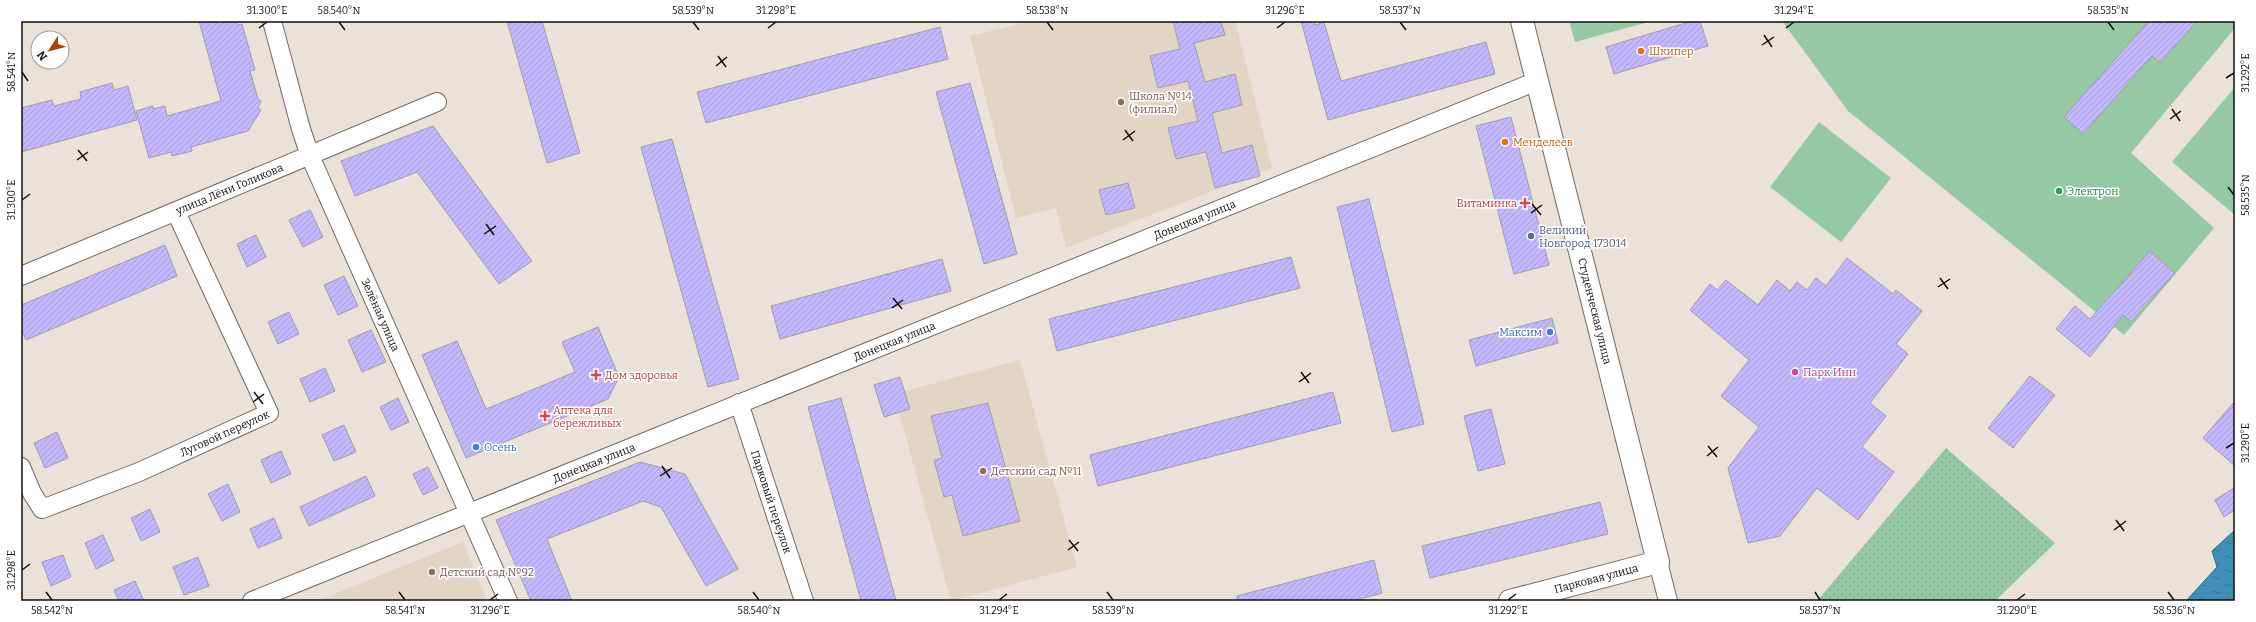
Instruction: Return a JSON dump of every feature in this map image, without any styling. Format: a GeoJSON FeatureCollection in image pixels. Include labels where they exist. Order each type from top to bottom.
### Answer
{"type":"FeatureCollection","features":[{"type":"Feature","properties":{"kind":"street","name":"Зелёная улица"},"geometry":{"type":"LineString","coordinates":[[272,21],[300,129],[310,156],[508,601]]}},
{"type":"Feature","properties":{"kind":"street","name":"Студенческая улица"},"geometry":{"type":"LineString","coordinates":[[1522,21],[1668,601]]}},
{"type":"Feature","properties":{"kind":"street","name":"Донецкая улица"},"geometry":{"type":"LineString","coordinates":[[252,601],[468,512],[1537,81]]}},
{"type":"Feature","properties":{"kind":"street","name":"улица Лёни Голикова"},"geometry":{"type":"LineString","coordinates":[[21,276],[437,102]]}},
{"type":"Feature","properties":{"kind":"street","name":"Луговой переулок"},"geometry":{"type":"LineString","coordinates":[[21,467],[42,509],[139,472],[269,412],[176,212]]}},
{"type":"Feature","properties":{"kind":"street","name":"Парковый переулок"},"geometry":{"type":"LineString","coordinates":[[739,403],[804,601]]}},
{"type":"Feature","properties":{"kind":"street","name":"Парковая улица"},"geometry":{"type":"LineString","coordinates":[[1510,601],[1658,562]]}},
{"type":"Feature","properties":{"kind":"shaded area","name":"Школа №14 (филиал)"},"geometry":{"type":"Polygon","coordinates":[[[1031,21],[1235,21],[1272,168],[1066,248],[1056,208],[1016,218],[970,36],[1031,21]]]}},
{"type":"Feature","properties":{"kind":"shaded area","name":"Детский сад №11"},"geometry":{"type":"Polygon","coordinates":[[[1020,360],[1077,567],[951,601],[894,394],[1020,360]]]}},
{"type":"Feature","properties":{"kind":"shaded area","name":"Детский сад №92"},"geometry":{"type":"Polygon","coordinates":[[[463,542],[487,601],[317,601],[463,542]]]}},
{"type":"Feature","properties":{"kind":"green space"},"geometry":{"type":"Polygon","coordinates":[[[1569,21],[1652,21],[1575,42],[1569,21]]]}},
{"type":"Feature","properties":{"kind":"green space","name":"Электрон"},"geometry":{"type":"Polygon","coordinates":[[[1782,21],[2235,21],[2235,28],[2131,153],[2214,228],[2124,335],[1848,111],[1782,21]]]}},
{"type":"Feature","properties":{"kind":"green space"},"geometry":{"type":"Polygon","coordinates":[[[2235,87],[2235,215],[2172,162],[2235,87]]]}},
{"type":"Feature","properties":{"kind":"green space"},"geometry":{"type":"Polygon","coordinates":[[[1819,122],[1891,178],[1841,242],[1770,187],[1819,122]]]}},
{"type":"Feature","properties":{"kind":"green space"},"geometry":{"type":"Polygon","coordinates":[[[1946,448],[2055,543],[1995,601],[1817,601],[1946,448]]]}},
{"type":"Feature","properties":{"kind":"water"},"geometry":{"type":"Polygon","coordinates":[[[2235,530],[2235,601],[2186,601],[2217,567],[2212,551],[2235,530]]]}},
{"type":"Feature","properties":{"kind":"building"},"geometry":{"type":"Polygon","coordinates":[[[199,21],[236,21],[238,25],[242,24],[255,70],[250,71],[258,99],[261,101],[258,108],[261,110],[248,131],[191,147],[192,151],[172,156],[171,152],[149,158],[136,111],[153,106],[153,109],[165,106],[167,116],[221,101],[199,21]]]}},
{"type":"Feature","properties":{"kind":"building"},"geometry":{"type":"Polygon","coordinates":[[[507,21],[542,21],[580,153],[547,163],[507,21]]]}},
{"type":"Feature","properties":{"kind":"building"},"geometry":{"type":"Polygon","coordinates":[[[1173,21],[1221,21],[1225,35],[1194,43],[1205,82],[1235,74],[1242,105],[1212,113],[1222,153],[1252,145],[1260,176],[1215,188],[1206,152],[1176,159],[1168,128],[1198,121],[1188,81],[1158,88],[1150,56],[1180,49],[1173,21]]]}},
{"type":"Feature","properties":{"kind":"building"},"geometry":{"type":"Polygon","coordinates":[[[1301,21],[1314,21],[1315,25],[1324,22],[1341,81],[1486,42],[1495,74],[1328,120],[1301,21]]]}},
{"type":"Feature","properties":{"kind":"building"},"geometry":{"type":"Polygon","coordinates":[[[1692,21],[1700,21],[1708,46],[1614,74],[1606,47],[1692,21]]]}},
{"type":"Feature","properties":{"kind":"building"},"geometry":{"type":"Polygon","coordinates":[[[2149,21],[2197,21],[2160,63],[2152,56],[2083,134],[2064,117],[2149,21]]]}},
{"type":"Feature","properties":{"kind":"building"},"geometry":{"type":"Polygon","coordinates":[[[940,27],[948,59],[706,123],[697,92],[940,27]]]}},
{"type":"Feature","properties":{"kind":"building"},"geometry":{"type":"Polygon","coordinates":[[[112,83],[114,90],[128,86],[137,120],[21,152],[21,108],[52,100],[54,106],[81,99],[80,92],[112,83]]]}},
{"type":"Feature","properties":{"kind":"building"},"geometry":{"type":"Polygon","coordinates":[[[970,83],[1017,254],[984,264],[936,92],[970,83]]]}},
{"type":"Feature","properties":{"kind":"building"},"geometry":{"type":"Polygon","coordinates":[[[1511,117],[1549,265],[1514,274],[1476,126],[1511,117]]]}},
{"type":"Feature","properties":{"kind":"building"},"geometry":{"type":"Polygon","coordinates":[[[433,126],[532,261],[499,284],[417,172],[355,196],[341,161],[433,126]]]}},
{"type":"Feature","properties":{"kind":"building"},"geometry":{"type":"Polygon","coordinates":[[[672,139],[739,379],[708,387],[641,147],[672,139]]]}},
{"type":"Feature","properties":{"kind":"building"},"geometry":{"type":"Polygon","coordinates":[[[1128,183],[1135,208],[1106,215],[1099,190],[1128,183]]]}},
{"type":"Feature","properties":{"kind":"building"},"geometry":{"type":"Polygon","coordinates":[[[1369,199],[1424,424],[1392,432],[1337,207],[1369,199]]]}},
{"type":"Feature","properties":{"kind":"building"},"geometry":{"type":"Polygon","coordinates":[[[310,210],[323,237],[303,247],[289,220],[310,210]]]}},
{"type":"Feature","properties":{"kind":"building"},"geometry":{"type":"Polygon","coordinates":[[[256,235],[266,257],[247,267],[237,244],[256,235]]]}},
{"type":"Feature","properties":{"kind":"building"},"geometry":{"type":"Polygon","coordinates":[[[165,245],[177,276],[26,340],[21,328],[21,305],[165,245]]]}},
{"type":"Feature","properties":{"kind":"building"},"geometry":{"type":"Polygon","coordinates":[[[2150,251],[2175,273],[2131,322],[2123,315],[2090,357],[2056,329],[2075,306],[2090,319],[2150,251]]]}},
{"type":"Feature","properties":{"kind":"building"},"geometry":{"type":"Polygon","coordinates":[[[1291,257],[1300,288],[1057,351],[1049,319],[1291,257]]]}},
{"type":"Feature","properties":{"kind":"building"},"geometry":{"type":"Polygon","coordinates":[[[1847,258],[1893,294],[1896,290],[1922,311],[1896,344],[1908,354],[1870,403],[1886,416],[1862,447],[1894,472],[1858,520],[1817,488],[1780,536],[1748,543],[1728,468],[1759,427],[1721,396],[1749,360],[1690,310],[1710,284],[1717,290],[1726,280],[1758,305],[1777,280],[1790,291],[1797,282],[1807,290],[1816,278],[1826,286],[1847,258]]]}},
{"type":"Feature","properties":{"kind":"building"},"geometry":{"type":"Polygon","coordinates":[[[942,259],[951,291],[780,339],[771,306],[942,259]]]}},
{"type":"Feature","properties":{"kind":"building"},"geometry":{"type":"Polygon","coordinates":[[[344,276],[358,306],[338,315],[324,285],[344,276]]]}},
{"type":"Feature","properties":{"kind":"building"},"geometry":{"type":"Polygon","coordinates":[[[289,312],[299,334],[278,344],[268,322],[289,312]]]}},
{"type":"Feature","properties":{"kind":"building"},"geometry":{"type":"Polygon","coordinates":[[[1552,318],[1558,343],[1476,366],[1469,340],[1552,318]]]}},
{"type":"Feature","properties":{"kind":"building"},"geometry":{"type":"Polygon","coordinates":[[[598,327],[619,377],[608,399],[466,458],[422,355],[457,341],[486,409],[575,372],[562,342],[598,327]]]}},
{"type":"Feature","properties":{"kind":"building"},"geometry":{"type":"Polygon","coordinates":[[[371,330],[386,362],[362,372],[348,340],[371,330]]]}},
{"type":"Feature","properties":{"kind":"building"},"geometry":{"type":"Polygon","coordinates":[[[325,368],[335,391],[310,402],[300,379],[325,368]]]}},
{"type":"Feature","properties":{"kind":"building"},"geometry":{"type":"Polygon","coordinates":[[[2030,376],[2055,395],[2013,448],[1988,428],[2030,376]]]}},
{"type":"Feature","properties":{"kind":"building"},"geometry":{"type":"Polygon","coordinates":[[[900,377],[910,409],[884,417],[874,385],[900,377]]]}},
{"type":"Feature","properties":{"kind":"building"},"geometry":{"type":"Polygon","coordinates":[[[1333,392],[1341,423],[1098,486],[1090,455],[1333,392]]]}},
{"type":"Feature","properties":{"kind":"building"},"geometry":{"type":"Polygon","coordinates":[[[398,398],[409,422],[391,430],[380,407],[398,398]]]}},
{"type":"Feature","properties":{"kind":"building"},"geometry":{"type":"Polygon","coordinates":[[[841,398],[896,601],[861,601],[808,407],[841,398]]]}},
{"type":"Feature","properties":{"kind":"building"},"geometry":{"type":"Polygon","coordinates":[[[2235,401],[2235,466],[2203,438],[2235,401]]]}},
{"type":"Feature","properties":{"kind":"building"},"geometry":{"type":"Polygon","coordinates":[[[988,403],[1020,521],[963,536],[952,495],[944,497],[934,460],[942,458],[931,416],[988,403]]]}},
{"type":"Feature","properties":{"kind":"building"},"geometry":{"type":"Polygon","coordinates":[[[1491,409],[1505,464],[1478,471],[1464,416],[1491,409]]]}},
{"type":"Feature","properties":{"kind":"building"},"geometry":{"type":"Polygon","coordinates":[[[344,425],[356,452],[334,461],[322,435],[344,425]]]}},
{"type":"Feature","properties":{"kind":"building"},"geometry":{"type":"Polygon","coordinates":[[[57,432],[68,458],[45,468],[34,443],[57,432]]]}},
{"type":"Feature","properties":{"kind":"building"},"geometry":{"type":"Polygon","coordinates":[[[281,451],[291,474],[271,483],[261,460],[281,451]]]}},
{"type":"Feature","properties":{"kind":"building"},"geometry":{"type":"Polygon","coordinates":[[[640,462],[685,474],[738,569],[706,586],[661,507],[643,501],[547,539],[572,601],[531,601],[496,520],[640,462]]]}},
{"type":"Feature","properties":{"kind":"building"},"geometry":{"type":"Polygon","coordinates":[[[428,467],[438,488],[423,495],[413,474],[428,467]]]}},
{"type":"Feature","properties":{"kind":"building"},"geometry":{"type":"Polygon","coordinates":[[[366,476],[375,496],[309,526],[300,507],[366,476]]]}},
{"type":"Feature","properties":{"kind":"building"},"geometry":{"type":"Polygon","coordinates":[[[228,484],[240,512],[222,521],[208,494],[228,484]]]}},
{"type":"Feature","properties":{"kind":"building"},"geometry":{"type":"Polygon","coordinates":[[[2235,487],[2235,510],[2224,517],[2215,500],[2235,487]]]}},
{"type":"Feature","properties":{"kind":"building"},"geometry":{"type":"Polygon","coordinates":[[[1600,502],[1608,534],[1430,578],[1422,546],[1600,502]]]}},
{"type":"Feature","properties":{"kind":"building"},"geometry":{"type":"Polygon","coordinates":[[[150,509],[160,532],[141,541],[131,518],[150,509]]]}},
{"type":"Feature","properties":{"kind":"building"},"geometry":{"type":"Polygon","coordinates":[[[274,518],[282,538],[258,548],[250,529],[274,518]]]}},
{"type":"Feature","properties":{"kind":"building"},"geometry":{"type":"Polygon","coordinates":[[[103,535],[114,560],[96,569],[85,543],[103,535]]]}},
{"type":"Feature","properties":{"kind":"building"},"geometry":{"type":"Polygon","coordinates":[[[63,555],[71,577],[51,586],[42,562],[63,555]]]}},
{"type":"Feature","properties":{"kind":"building"},"geometry":{"type":"Polygon","coordinates":[[[198,557],[209,586],[184,595],[173,567],[198,557]]]}},
{"type":"Feature","properties":{"kind":"building"},"geometry":{"type":"Polygon","coordinates":[[[1374,560],[1382,593],[1352,601],[1237,601],[1237,596],[1374,560]]]}},
{"type":"Feature","properties":{"kind":"building"},"geometry":{"type":"Polygon","coordinates":[[[135,581],[144,601],[119,601],[114,590],[135,581]]]}},
{"type":"Feature","properties":{"kind":"place","name":"Шкипер"},"geometry":{"type":"Point","coordinates":[1641,51]}},
{"type":"Feature","properties":{"kind":"place","name":"Школа №14 (филиал)"},"geometry":{"type":"Point","coordinates":[1121,102]}},
{"type":"Feature","properties":{"kind":"place","name":"Менделеев"},"geometry":{"type":"Point","coordinates":[1505,142]}},
{"type":"Feature","properties":{"kind":"place","name":"Электрон"},"geometry":{"type":"Point","coordinates":[2059,191]}},
{"type":"Feature","properties":{"kind":"place","name":"Витаминка"},"geometry":{"type":"Point","coordinates":[1525,203]}},
{"type":"Feature","properties":{"kind":"place","name":"Великий Новгород 173014"},"geometry":{"type":"Point","coordinates":[1531,236]}},
{"type":"Feature","properties":{"kind":"place","name":"Максим"},"geometry":{"type":"Point","coordinates":[1550,332]}},
{"type":"Feature","properties":{"kind":"place","name":"Парк Инн"},"geometry":{"type":"Point","coordinates":[1795,372]}},
{"type":"Feature","properties":{"kind":"place","name":"Дом здоровья"},"geometry":{"type":"Point","coordinates":[596,375]}},
{"type":"Feature","properties":{"kind":"place","name":"Аптека для бережливых"},"geometry":{"type":"Point","coordinates":[545,416]}},
{"type":"Feature","properties":{"kind":"place","name":"Осень"},"geometry":{"type":"Point","coordinates":[476,447]}},
{"type":"Feature","properties":{"kind":"place","name":"Детский сад №11"},"geometry":{"type":"Point","coordinates":[983,471]}},
{"type":"Feature","properties":{"kind":"place","name":"Детский сад №92"},"geometry":{"type":"Point","coordinates":[432,572]}}]}
